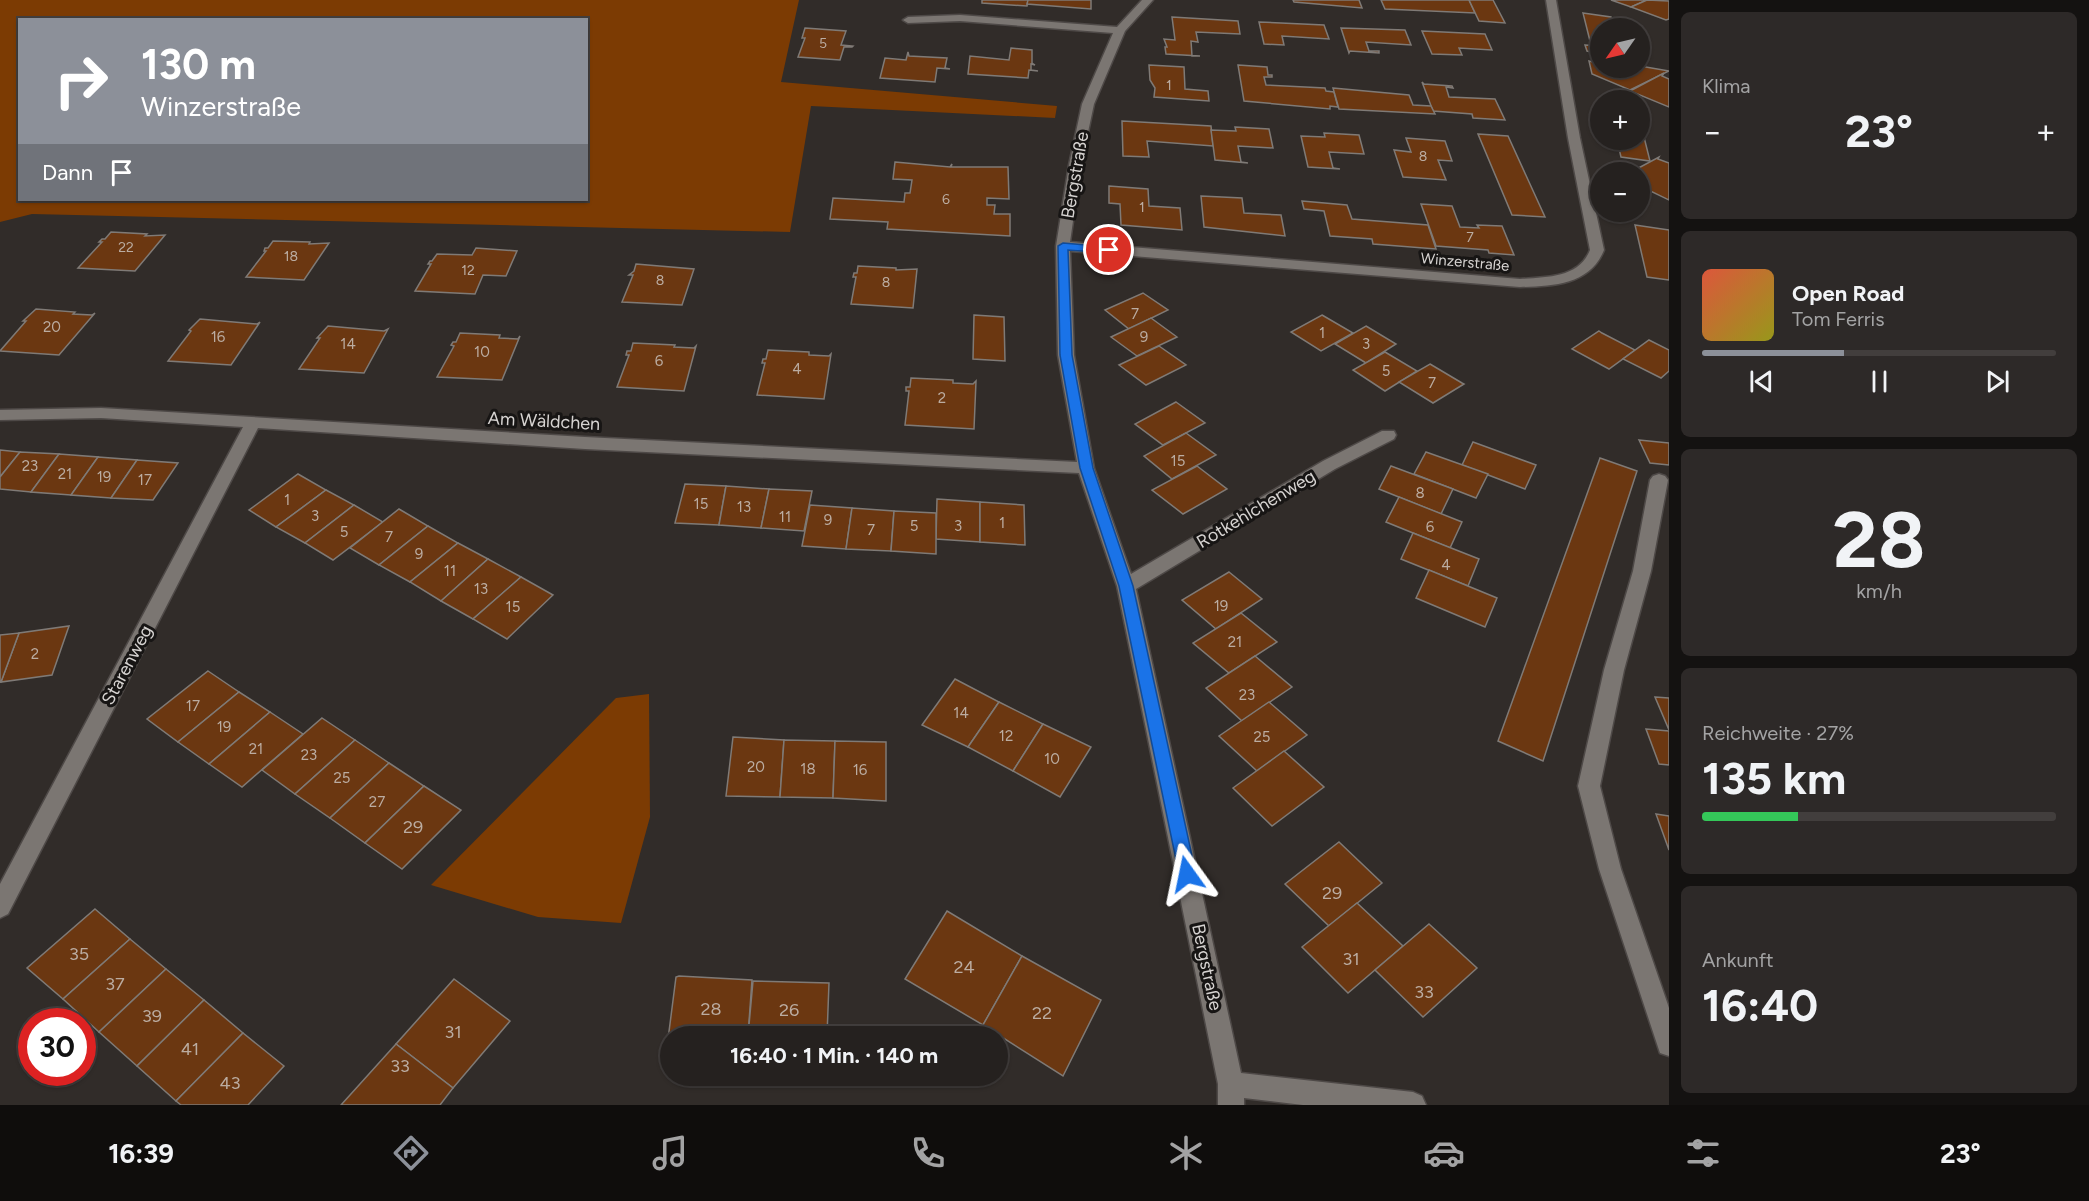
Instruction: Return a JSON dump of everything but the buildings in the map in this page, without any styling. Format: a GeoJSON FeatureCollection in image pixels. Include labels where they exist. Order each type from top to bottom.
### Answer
{"type":"FeatureCollection","features":[{"type":"Feature","properties":{"kind":"street","name":"Bergstraße"},"geometry":{"type":"LineString","coordinates":[[1148,0],[1120,30],[1088,104],[1075,165],[1063,246],[1066,355],[1086,468],[1126,586],[1231,1094]]}},
{"type":"Feature","properties":{"kind":"street","name":"Winzerstraße"},"geometry":{"type":"LineString","coordinates":[[1063,246],[1520,283],[1545,282],[1570,277],[1591,264],[1597,250],[1574,138],[1551,0]]}},
{"type":"Feature","properties":{"kind":"street"},"geometry":{"type":"LineString","coordinates":[[908,20],[960,18],[1120,30]]}},
{"type":"Feature","properties":{"kind":"street","name":"Am Wäldchen"},"geometry":{"type":"LineString","coordinates":[[0,415],[101,413],[585,443],[1086,468]]}},
{"type":"Feature","properties":{"kind":"street","name":"Starenweg"},"geometry":{"type":"LineString","coordinates":[[0,908],[253,423]]}},
{"type":"Feature","properties":{"kind":"street","name":"Rotkehlchenweg"},"geometry":{"type":"LineString","coordinates":[[1126,586],[1329,465],[1388,435]]}},
{"type":"Feature","properties":{"kind":"street"},"geometry":{"type":"LineString","coordinates":[[1659,480],[1642,571],[1614,670],[1589,786],[1610,869],[1669,1044]]}},
{"type":"Feature","properties":{"kind":"street"},"geometry":{"type":"LineString","coordinates":[[1231,1094],[1413,1105]]}},
{"type":"Feature","properties":{"kind":"shaded area"},"geometry":{"type":"Polygon","coordinates":[[[0,0],[799,0],[781,82],[1057,106],[1055,118],[811,106],[790,232],[32,214],[0,222],[0,0]]]}},
{"type":"Feature","properties":{"kind":"shaded area"},"geometry":{"type":"Polygon","coordinates":[[[649,694],[650,817],[621,923],[538,917],[431,885],[616,698],[649,694]]]}},
{"type":"Feature","properties":{"kind":"route"},"geometry":{"type":"LineString","coordinates":[[1109,250],[1063,246],[1066,355],[1086,468],[1126,586],[1187,874]]}}]}
